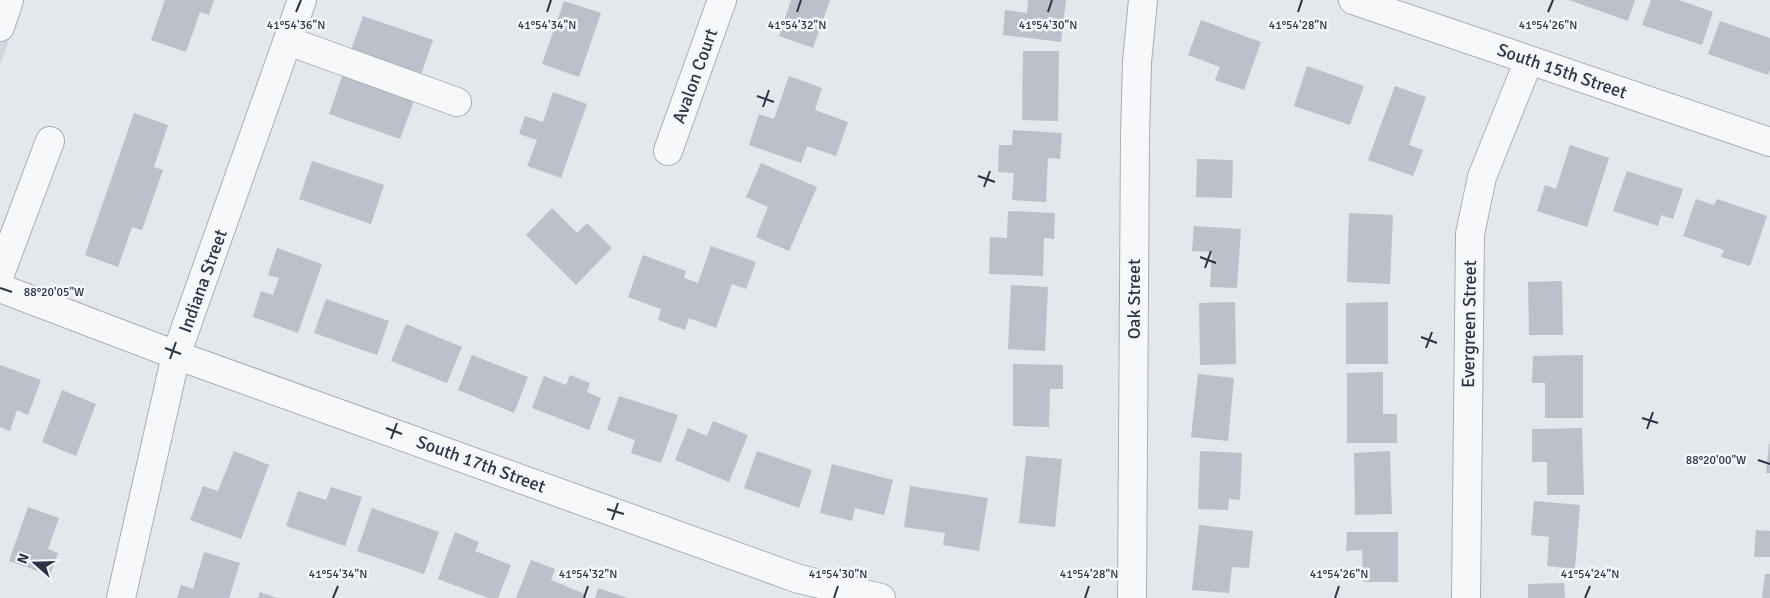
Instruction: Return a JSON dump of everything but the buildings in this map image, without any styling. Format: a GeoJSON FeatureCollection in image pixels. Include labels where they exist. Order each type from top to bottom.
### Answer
{"type":"FeatureCollection","features":[{"type":"Feature","properties":{"kind":"street"},"geometry":{"type":"LineString","coordinates":[[0,27],[10,0]]}},
{"type":"Feature","properties":{"kind":"street","name":"Indiana Street"},"geometry":{"type":"LineString","coordinates":[[121,598],[176,355],[302,0]]}},
{"type":"Feature","properties":{"kind":"street","name":"Avalon Court"},"geometry":{"type":"LineString","coordinates":[[668,151],[722,0]]}},
{"type":"Feature","properties":{"kind":"street","name":"Oak Street"},"geometry":{"type":"LineString","coordinates":[[1132,598],[1135,135],[1137,62],[1143,0]]}},
{"type":"Feature","properties":{"kind":"street","name":"South 15th Street"},"geometry":{"type":"LineString","coordinates":[[1353,0],[1770,142]]}},
{"type":"Feature","properties":{"kind":"street"},"geometry":{"type":"LineString","coordinates":[[288,42],[457,102]]}},
{"type":"Feature","properties":{"kind":"street","name":"Evergreen Street"},"geometry":{"type":"LineString","coordinates":[[1466,598],[1470,234],[1482,177],[1529,60]]}},
{"type":"Feature","properties":{"kind":"street"},"geometry":{"type":"LineString","coordinates":[[0,274],[50,141]]}},
{"type":"Feature","properties":{"kind":"street","name":"South 17th Street"},"geometry":{"type":"LineString","coordinates":[[0,288],[176,355],[799,579],[881,598]]}},
{"type":"Feature","properties":{"kind":"shaded area"},"geometry":{"type":"Polygon","coordinates":[[[0,0],[24,0],[0,65],[0,0]]]}}]}
